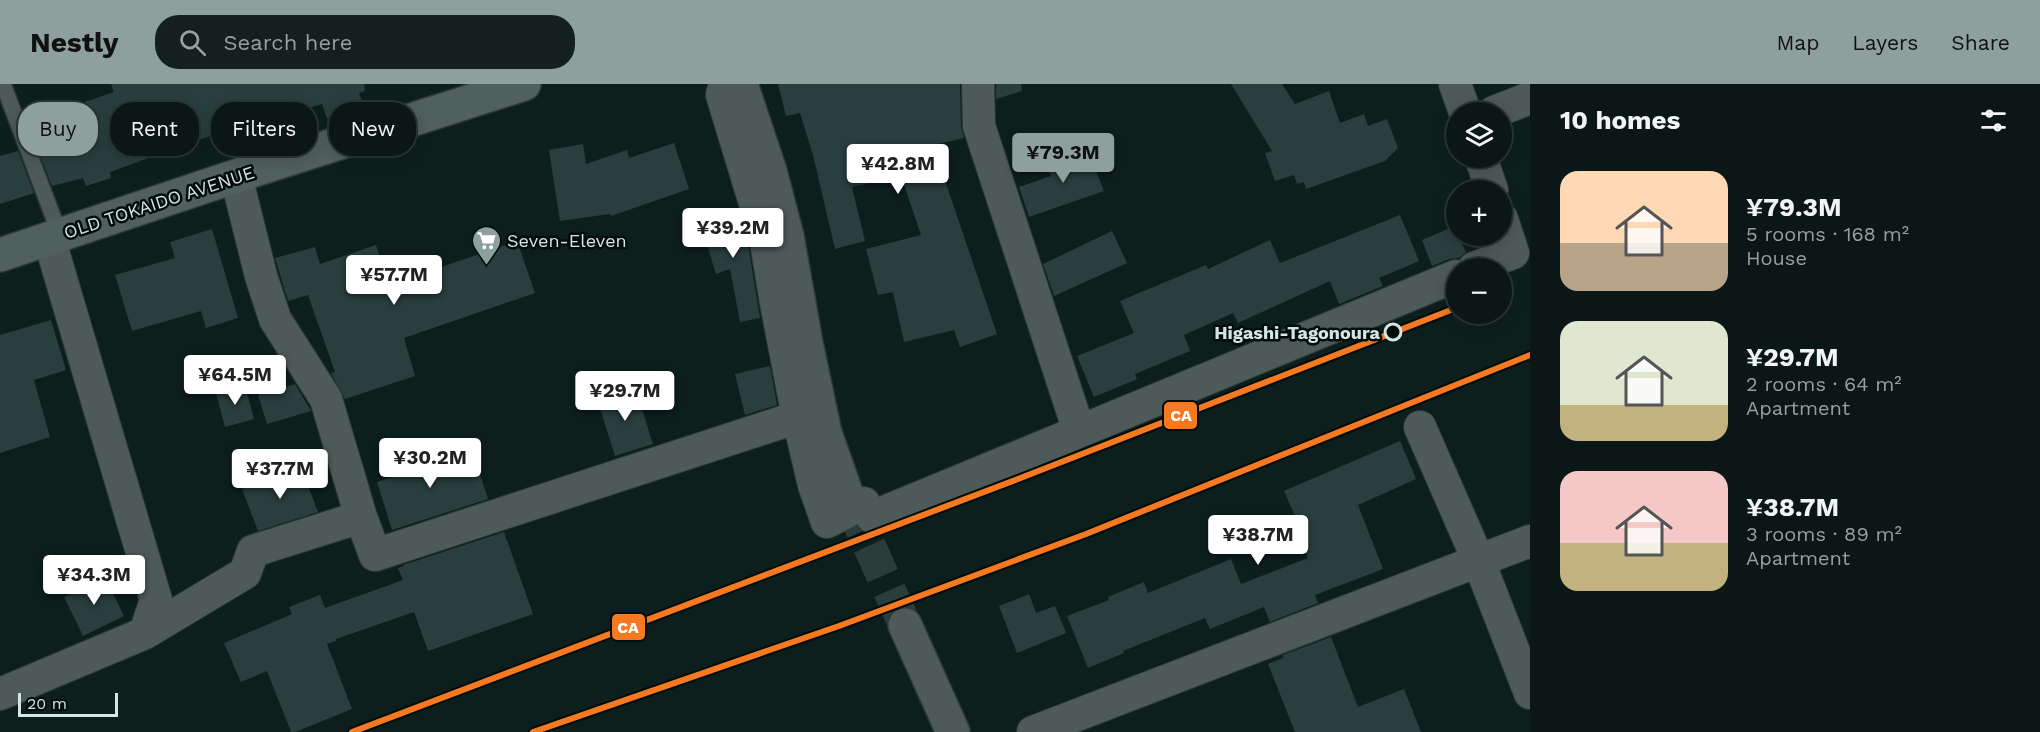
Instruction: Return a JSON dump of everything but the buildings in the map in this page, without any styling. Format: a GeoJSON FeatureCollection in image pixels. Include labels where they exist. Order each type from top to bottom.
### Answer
{"type":"FeatureCollection","features":[{"type":"Feature","properties":{"kind":"main road","name":"OLD TOKAIDO AVENUE"},"geometry":{"type":"LineString","coordinates":[[0,255],[236,176],[524,84]]}},
{"type":"Feature","properties":{"kind":"street"},"geometry":{"type":"LineString","coordinates":[[725,84],[722,95],[765,236],[798,417],[814,485],[827,522],[864,503],[872,517],[1446,280]]}},
{"type":"Feature","properties":{"kind":"street"},"geometry":{"type":"LineString","coordinates":[[741,84],[770,171],[787,236],[825,433],[849,501]]}},
{"type":"Feature","properties":{"kind":"street"},"geometry":{"type":"LineString","coordinates":[[978,84],[979,126],[1078,431]]}},
{"type":"Feature","properties":{"kind":"street"},"geometry":{"type":"LineString","coordinates":[[1455,84],[1461,102]]}},
{"type":"Feature","properties":{"kind":"street"},"geometry":{"type":"LineString","coordinates":[[1512,105],[1530,98]]}},
{"type":"Feature","properties":{"kind":"street"},"geometry":{"type":"LineString","coordinates":[[236,176],[261,276],[275,319],[326,399],[361,517],[375,555],[798,417]]}},
{"type":"Feature","properties":{"kind":"street"},"geometry":{"type":"LineString","coordinates":[[54,237],[156,600],[145,633]]}},
{"type":"Feature","properties":{"kind":"street"},"geometry":{"type":"LineString","coordinates":[[1500,258],[1513,253],[1511,246]]}},
{"type":"Feature","properties":{"kind":"street"},"geometry":{"type":"LineString","coordinates":[[1420,427],[1479,562],[1530,693]]}},
{"type":"Feature","properties":{"kind":"street"},"geometry":{"type":"LineString","coordinates":[[0,694],[145,633],[244,573],[254,551],[361,517]]}},
{"type":"Feature","properties":{"kind":"street"},"geometry":{"type":"LineString","coordinates":[[1033,732],[1530,541]]}},
{"type":"Feature","properties":{"kind":"street"},"geometry":{"type":"LineString","coordinates":[[905,625],[953,732]]}},
{"type":"Feature","properties":{"kind":"lane"},"geometry":{"type":"LineString","coordinates":[[3,84],[54,237]]}},
{"type":"Feature","properties":{"kind":"tunnel"},"geometry":{"type":"LineString","coordinates":[[849,501],[905,625]]}},
{"type":"Feature","properties":{"kind":"transit line","name":"CA"},"geometry":{"type":"LineString","coordinates":[[352,732],[1018,479],[1446,312]]}},
{"type":"Feature","properties":{"kind":"transit line","name":"CA"},"geometry":{"type":"LineString","coordinates":[[533,732],[839,626],[1086,534],[1530,355]]}},
{"type":"Feature","properties":{"kind":"place","name":"Seven-Eleven"},"geometry":{"type":"Point","coordinates":[486,266]}},
{"type":"Feature","properties":{"kind":"place","name":"Higashi-Tagonoura"},"geometry":{"type":"Point","coordinates":[1393,332]}}]}
